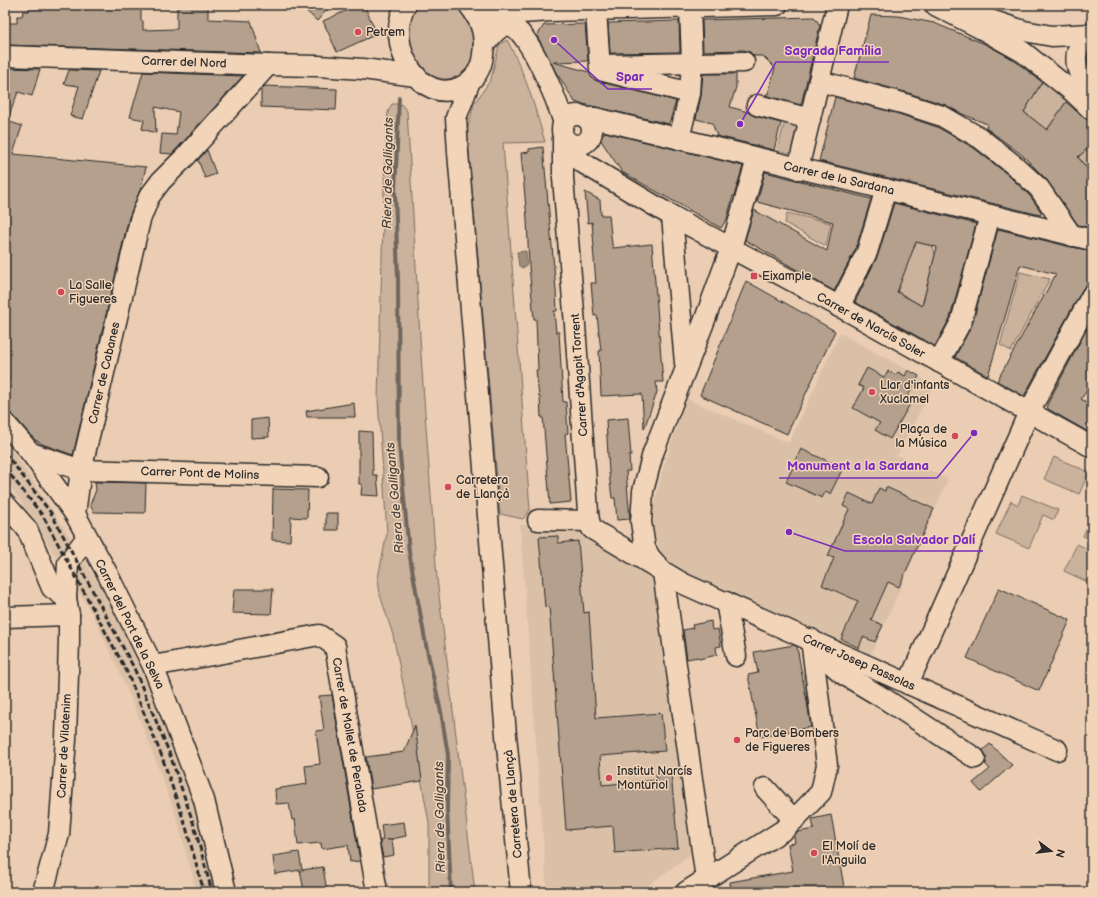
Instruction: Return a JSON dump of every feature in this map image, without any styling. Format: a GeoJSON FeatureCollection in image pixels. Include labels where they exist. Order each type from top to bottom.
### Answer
{"type":"FeatureCollection","features":[{"type":"Feature","properties":{"kind":"street"},"geometry":{"type":"LineString","coordinates":[[473,10],[545,11],[596,10],[646,6],[690,7],[777,5]]}},
{"type":"Feature","properties":{"kind":"street"},"geometry":{"type":"LineString","coordinates":[[798,169],[837,5]]}},
{"type":"Feature","properties":{"kind":"street"},"geometry":{"type":"LineString","coordinates":[[935,5],[1024,52],[1073,92],[1092,110]]}},
{"type":"Feature","properties":{"kind":"street"},"geometry":{"type":"LineString","coordinates":[[939,5],[1024,31],[1066,54],[1077,64]]}},
{"type":"Feature","properties":{"kind":"street"},"geometry":{"type":"LineString","coordinates":[[679,139],[690,93],[692,62],[690,7]]}},
{"type":"Feature","properties":{"kind":"street"},"geometry":{"type":"LineString","coordinates":[[399,10],[399,45],[405,60],[429,92],[456,118]]}},
{"type":"Feature","properties":{"kind":"street","name":"Carretera de Llançà"},"geometry":{"type":"LineString","coordinates":[[473,10],[481,24],[484,45],[483,58],[480,68],[470,81],[456,118],[521,892]]}},
{"type":"Feature","properties":{"kind":"street"},"geometry":{"type":"LineString","coordinates":[[596,10],[600,70],[690,93]]}},
{"type":"Feature","properties":{"kind":"street"},"geometry":{"type":"LineString","coordinates":[[525,40],[531,25],[536,18],[545,11]]}},
{"type":"Feature","properties":{"kind":"street","name":"Carrer de Narcís Soler"},"geometry":{"type":"LineString","coordinates":[[484,45],[496,32],[504,27],[510,26],[516,29],[525,40],[542,68],[555,97],[565,135],[571,150],[578,159],[672,216],[1092,447]]}},
{"type":"Feature","properties":{"kind":"street"},"geometry":{"type":"LineString","coordinates":[[1024,31],[1052,36],[1092,34]]}},
{"type":"Feature","properties":{"kind":"street"},"geometry":{"type":"LineString","coordinates":[[1092,34],[1082,42],[1077,54],[1077,64],[1081,77],[1092,86]]}},
{"type":"Feature","properties":{"kind":"street","name":"Carrer del Nord"},"geometry":{"type":"LineString","coordinates":[[363,68],[375,66],[387,60],[399,45]]}},
{"type":"Feature","properties":{"kind":"street","name":"Carrer del Nord"},"geometry":{"type":"LineString","coordinates":[[5,56],[363,68],[419,79],[443,91],[451,90],[470,81]]}},
{"type":"Feature","properties":{"kind":"street"},"geometry":{"type":"LineString","coordinates":[[600,65],[744,62]]}},
{"type":"Feature","properties":{"kind":"street","name":"Carrer de Cabanes"},"geometry":{"type":"LineString","coordinates":[[75,514],[81,470],[140,220],[149,197],[161,181],[273,66]]}},
{"type":"Feature","properties":{"kind":"street"},"geometry":{"type":"LineString","coordinates":[[819,81],[902,103],[942,116],[980,138],[1014,164],[1039,188],[1072,236]]}},
{"type":"Feature","properties":{"kind":"street"},"geometry":{"type":"LineString","coordinates":[[756,105],[810,119]]}},
{"type":"Feature","properties":{"kind":"street"},"geometry":{"type":"LineString","coordinates":[[582,116],[586,118],[592,129],[591,137],[588,141],[579,146],[565,135],[570,117],[582,116]]}},
{"type":"Feature","properties":{"kind":"street","name":"Carrer de la Sardana"},"geometry":{"type":"LineString","coordinates":[[586,118],[595,118],[1092,240]]}},
{"type":"Feature","properties":{"kind":"street","name":"Carrer d'Agapit Torrent"},"geometry":{"type":"LineString","coordinates":[[565,135],[563,178],[576,325],[589,521]]}},
{"type":"Feature","properties":{"kind":"street","name":"Carrer de Narcís Soler"},"geometry":{"type":"LineString","coordinates":[[588,141],[604,172],[610,178]]}},
{"type":"Feature","properties":{"kind":"street"},"geometry":{"type":"LineString","coordinates":[[706,878],[663,572],[650,557],[645,548],[643,537],[641,522],[643,491],[653,453],[731,248],[757,159]]}},
{"type":"Feature","properties":{"kind":"street"},"geometry":{"type":"LineString","coordinates":[[839,307],[867,252],[886,189]]}},
{"type":"Feature","properties":{"kind":"street"},"geometry":{"type":"LineString","coordinates":[[1039,228],[1047,223],[1052,206]]}},
{"type":"Feature","properties":{"kind":"street"},"geometry":{"type":"LineString","coordinates":[[939,362],[961,322],[990,215]]}},
{"type":"Feature","properties":{"kind":"street"},"geometry":{"type":"LineString","coordinates":[[672,216],[686,368]]}},
{"type":"Feature","properties":{"kind":"street"},"geometry":{"type":"LineString","coordinates":[[908,684],[1029,412],[1092,294]]}},
{"type":"Feature","properties":{"kind":"street","name":"Carrer del Port de la Selva"},"geometry":{"type":"LineString","coordinates":[[5,423],[31,453],[75,514],[107,573],[153,666],[204,800],[226,892]]}},
{"type":"Feature","properties":{"kind":"street","name":"Carrer Pont de Molins"},"geometry":{"type":"LineString","coordinates":[[31,453],[81,470],[318,476]]}},
{"type":"Feature","properties":{"kind":"street"},"geometry":{"type":"LineString","coordinates":[[5,504],[27,529],[52,588],[68,607]]}},
{"type":"Feature","properties":{"kind":"street"},"geometry":{"type":"LineString","coordinates":[[538,520],[589,521],[592,529],[663,572]]}},
{"type":"Feature","properties":{"kind":"street","name":"Carrer de Vilatenim"},"geometry":{"type":"LineString","coordinates":[[43,892],[59,834],[66,739],[68,563],[87,537]]}},
{"type":"Feature","properties":{"kind":"street"},"geometry":{"type":"LineString","coordinates":[[620,546],[634,544],[643,537]]}},
{"type":"Feature","properties":{"kind":"street","name":"Carrer Josep Passolas"},"geometry":{"type":"LineString","coordinates":[[663,572],[684,584],[726,602],[811,643],[1057,750]]}},
{"type":"Feature","properties":{"kind":"street"},"geometry":{"type":"LineString","coordinates":[[666,596],[684,584]]}},
{"type":"Feature","properties":{"kind":"street"},"geometry":{"type":"LineString","coordinates":[[726,602],[736,656]]}},
{"type":"Feature","properties":{"kind":"street"},"geometry":{"type":"LineString","coordinates":[[5,617],[68,607]]}},
{"type":"Feature","properties":{"kind":"street","name":"Carrer de Mollet de Peralada"},"geometry":{"type":"LineString","coordinates":[[153,666],[320,635],[335,646],[377,892]]}},
{"type":"Feature","properties":{"kind":"street"},"geometry":{"type":"LineString","coordinates":[[686,892],[785,829],[821,792],[826,765],[811,643]]}},
{"type":"Feature","properties":{"kind":"street"},"geometry":{"type":"LineString","coordinates":[[811,643],[843,674],[885,698],[976,758]]}},
{"type":"Feature","properties":{"kind":"street"},"geometry":{"type":"LineString","coordinates":[[765,788],[794,820]]}},
{"type":"Feature","properties":{"kind":"shaded area"},"geometry":{"type":"Polygon","coordinates":[[[418,5],[455,5],[466,19],[473,36],[474,48],[472,59],[468,68],[461,74],[452,78],[442,79],[432,75],[422,68],[417,62],[410,44],[410,31],[413,13],[418,5]]]}},
{"type":"Feature","properties":{"kind":"shaded area"},"geometry":{"type":"Polygon","coordinates":[[[507,40],[524,77],[545,142],[503,143],[530,510],[523,519],[500,514],[467,131],[474,104],[491,79],[499,45],[507,40]]]}},
{"type":"Feature","properties":{"kind":"shaded area"},"geometry":{"type":"Polygon","coordinates":[[[1043,80],[1068,99],[1047,130],[1024,112],[1043,80]]]}},
{"type":"Feature","properties":{"kind":"shaded area"},"geometry":{"type":"Polygon","coordinates":[[[392,104],[401,104],[407,111],[422,371],[437,579],[475,892],[429,892],[429,823],[393,635],[380,595],[378,578],[387,533],[378,399],[385,152],[388,112],[392,104]]]}},
{"type":"Feature","properties":{"kind":"shaded area"},"geometry":{"type":"Polygon","coordinates":[[[785,121],[800,125],[793,158],[776,154],[785,121]]]}},
{"type":"Feature","properties":{"kind":"shaded area"},"geometry":{"type":"Polygon","coordinates":[[[1092,145],[1092,173],[1091,174],[1078,157],[1092,145]]]}},
{"type":"Feature","properties":{"kind":"shaded area"},"geometry":{"type":"Polygon","coordinates":[[[787,213],[831,223],[826,246],[785,223],[787,213]]]}},
{"type":"Feature","properties":{"kind":"shaded area"},"geometry":{"type":"Polygon","coordinates":[[[916,242],[933,246],[935,255],[922,306],[895,290],[916,242]]]}},
{"type":"Feature","properties":{"kind":"shaded area"},"geometry":{"type":"Polygon","coordinates":[[[526,251],[527,265],[523,268],[519,266],[517,252],[526,251]]]}},
{"type":"Feature","properties":{"kind":"shaded area"},"geometry":{"type":"Polygon","coordinates":[[[1020,272],[1050,279],[1011,351],[1000,345],[1020,272]]]}},
{"type":"Feature","properties":{"kind":"shaded area"},"geometry":{"type":"Polygon","coordinates":[[[840,333],[934,385],[897,455],[885,450],[948,479],[870,657],[686,574],[665,559],[656,540],[653,524],[654,507],[662,473],[687,399],[789,443],[840,333]]]}},
{"type":"Feature","properties":{"kind":"shaded area"},"geometry":{"type":"Polygon","coordinates":[[[5,442],[13,451],[75,545],[113,607],[157,701],[196,801],[220,892],[197,892],[176,816],[145,732],[120,673],[92,613],[5,479],[5,442]]]}},
{"type":"Feature","properties":{"kind":"shaded area"},"geometry":{"type":"Polygon","coordinates":[[[1054,457],[1089,472],[1079,494],[1044,479],[1054,457]]]}},
{"type":"Feature","properties":{"kind":"shaded area"},"geometry":{"type":"Polygon","coordinates":[[[1022,495],[1058,510],[1054,520],[1043,515],[1029,548],[996,534],[1011,501],[1018,505],[1022,495]]]}},
{"type":"Feature","properties":{"kind":"shaded area"},"geometry":{"type":"Polygon","coordinates":[[[1092,515],[1092,539],[1083,536],[1092,515]]]}},
{"type":"Feature","properties":{"kind":"shaded area","name":"Institut Narcís Monturiol"},"geometry":{"type":"Polygon","coordinates":[[[577,523],[585,536],[651,571],[691,854],[639,892],[547,892],[520,525],[577,523]]]}},
{"type":"Feature","properties":{"kind":"shaded area"},"geometry":{"type":"Polygon","coordinates":[[[1077,544],[1092,551],[1092,584],[1064,571],[1077,544]]]}},
{"type":"Feature","properties":{"kind":"building"},"geometry":{"type":"Polygon","coordinates":[[[89,5],[141,5],[141,21],[143,21],[143,30],[177,29],[177,5],[208,5],[208,19],[251,21],[261,53],[5,45],[5,23],[17,23],[17,16],[22,16],[23,11],[29,11],[29,7],[89,9],[89,5]]]}},
{"type":"Feature","properties":{"kind":"building"},"geometry":{"type":"Polygon","coordinates":[[[300,5],[331,5],[317,21],[300,5]]]}},
{"type":"Feature","properties":{"kind":"building"},"geometry":{"type":"Polygon","coordinates":[[[359,5],[364,5],[377,34],[337,52],[323,21],[359,5]]]}},
{"type":"Feature","properties":{"kind":"building"},"geometry":{"type":"Polygon","coordinates":[[[871,15],[898,16],[934,23],[985,44],[1011,58],[1042,82],[1024,112],[1047,130],[1066,102],[1084,118],[1092,121],[1092,145],[1078,157],[1092,175],[1092,228],[1078,225],[1047,180],[1021,154],[986,128],[987,124],[960,113],[946,105],[854,78],[871,15]]]}},
{"type":"Feature","properties":{"kind":"building"},"geometry":{"type":"Polygon","coordinates":[[[814,17],[820,25],[801,105],[765,95],[768,94],[775,68],[763,56],[754,56],[750,52],[744,50],[703,51],[702,20],[814,17]]]}},
{"type":"Feature","properties":{"kind":"building"},"geometry":{"type":"Polygon","coordinates":[[[679,21],[680,52],[610,53],[608,23],[679,21]]]}},
{"type":"Feature","properties":{"kind":"building"},"geometry":{"type":"Polygon","coordinates":[[[585,24],[588,61],[553,62],[589,72],[592,78],[597,81],[676,101],[669,124],[575,102],[556,72],[537,36],[544,25],[585,24]]]}},
{"type":"Feature","properties":{"kind":"building","name":"La Salle Figueres"},"geometry":{"type":"Polygon","coordinates":[[[5,68],[40,69],[32,96],[18,92],[7,121],[22,126],[13,154],[146,167],[141,188],[129,217],[73,455],[42,444],[34,439],[13,415],[9,412],[5,412],[5,68]]]}},
{"type":"Feature","properties":{"kind":"building"},"geometry":{"type":"Polygon","coordinates":[[[69,70],[99,71],[83,119],[70,116],[79,86],[64,84],[69,70]]]}},
{"type":"Feature","properties":{"kind":"building"},"geometry":{"type":"Polygon","coordinates":[[[143,72],[243,76],[172,154],[160,153],[162,134],[176,135],[179,112],[155,107],[156,133],[142,129],[144,120],[130,117],[143,72]]]}},
{"type":"Feature","properties":{"kind":"building"},"geometry":{"type":"Polygon","coordinates":[[[703,74],[736,74],[736,87],[730,107],[748,112],[754,116],[781,123],[774,150],[717,136],[712,123],[696,119],[701,96],[703,74]]]}},
{"type":"Feature","properties":{"kind":"building"},"geometry":{"type":"Polygon","coordinates":[[[265,86],[337,89],[336,110],[261,107],[261,90],[265,86]]]}},
{"type":"Feature","properties":{"kind":"building"},"geometry":{"type":"Polygon","coordinates":[[[835,97],[899,114],[937,127],[974,148],[1007,174],[1030,196],[1042,213],[1040,215],[819,161],[835,97]]]}},
{"type":"Feature","properties":{"kind":"building"},"geometry":{"type":"Polygon","coordinates":[[[605,132],[743,166],[727,219],[721,228],[622,172],[600,139],[605,132]]]}},
{"type":"Feature","properties":{"kind":"building"},"geometry":{"type":"Polygon","coordinates":[[[543,147],[556,290],[557,311],[554,311],[556,332],[559,332],[563,402],[566,402],[568,433],[565,434],[571,502],[550,504],[543,417],[541,417],[536,370],[538,370],[536,319],[534,319],[529,266],[527,219],[521,153],[529,152],[529,149],[543,147]]]}},
{"type":"Feature","properties":{"kind":"building"},"geometry":{"type":"Polygon","coordinates":[[[207,150],[216,174],[205,178],[198,160],[207,150]]]}},
{"type":"Feature","properties":{"kind":"building"},"geometry":{"type":"Polygon","coordinates":[[[765,172],[871,199],[856,248],[834,291],[745,240],[754,210],[827,251],[833,222],[757,202],[765,172]]]}},
{"type":"Feature","properties":{"kind":"building"},"geometry":{"type":"Polygon","coordinates":[[[585,192],[600,200],[601,215],[609,215],[613,248],[652,244],[663,382],[656,382],[657,392],[644,429],[642,394],[601,396],[599,351],[601,351],[597,315],[594,316],[591,283],[596,283],[594,247],[592,222],[588,223],[585,192]]]}},
{"type":"Feature","properties":{"kind":"building"},"geometry":{"type":"Polygon","coordinates":[[[894,203],[976,224],[950,318],[935,346],[855,302],[878,255],[894,203]],[[916,242],[897,292],[922,306],[937,247],[916,242]]]}},
{"type":"Feature","properties":{"kind":"building"},"geometry":{"type":"Polygon","coordinates":[[[998,229],[1092,251],[1092,284],[1086,285],[1082,290],[1024,396],[997,381],[1056,274],[1020,265],[988,376],[955,357],[972,325],[998,229]]]}},
{"type":"Feature","properties":{"kind":"building"},"geometry":{"type":"Polygon","coordinates":[[[746,281],[835,331],[787,434],[700,395],[746,281]]]}},
{"type":"Feature","properties":{"kind":"building"},"geometry":{"type":"Polygon","coordinates":[[[1092,319],[1092,383],[1081,399],[1092,405],[1092,434],[1048,409],[1047,405],[1092,319]]]}},
{"type":"Feature","properties":{"kind":"building"},"geometry":{"type":"Polygon","coordinates":[[[867,368],[884,377],[888,371],[896,375],[898,372],[905,376],[908,370],[919,376],[905,401],[910,404],[890,439],[875,430],[880,423],[853,408],[864,388],[858,385],[867,368]]]}},
{"type":"Feature","properties":{"kind":"building"},"geometry":{"type":"Polygon","coordinates":[[[354,403],[355,417],[307,417],[306,411],[354,403]]]}},
{"type":"Feature","properties":{"kind":"building"},"geometry":{"type":"Polygon","coordinates":[[[268,418],[269,437],[251,438],[251,420],[268,418]]]}},
{"type":"Feature","properties":{"kind":"building"},"geometry":{"type":"Polygon","coordinates":[[[628,418],[631,456],[629,456],[630,471],[626,471],[630,519],[617,520],[615,498],[612,498],[609,473],[606,420],[628,418]]]}},
{"type":"Feature","properties":{"kind":"building"},"geometry":{"type":"Polygon","coordinates":[[[359,431],[372,432],[373,475],[377,475],[379,496],[361,495],[362,484],[359,484],[359,431]]]}},
{"type":"Feature","properties":{"kind":"building"},"geometry":{"type":"Polygon","coordinates":[[[801,449],[843,468],[830,494],[825,492],[822,498],[786,482],[801,449]]]}},
{"type":"Feature","properties":{"kind":"building"},"geometry":{"type":"Polygon","coordinates":[[[95,482],[146,483],[145,513],[94,512],[90,505],[96,490],[95,482]]]}},
{"type":"Feature","properties":{"kind":"building"},"geometry":{"type":"Polygon","coordinates":[[[886,487],[934,509],[899,587],[888,582],[871,620],[883,625],[875,642],[863,637],[859,648],[841,639],[858,601],[822,585],[834,558],[828,556],[849,509],[843,506],[849,493],[872,504],[879,488],[885,491],[886,487]]]}},
{"type":"Feature","properties":{"kind":"building"},"geometry":{"type":"Polygon","coordinates":[[[273,489],[308,490],[307,518],[291,517],[290,541],[272,540],[273,489]]]}},
{"type":"Feature","properties":{"kind":"building"},"geometry":{"type":"Polygon","coordinates":[[[326,513],[338,513],[338,530],[326,530],[326,513]]]}},
{"type":"Feature","properties":{"kind":"building"},"geometry":{"type":"Polygon","coordinates":[[[558,536],[558,543],[578,541],[584,613],[589,612],[596,718],[661,713],[665,751],[600,756],[602,785],[657,780],[656,774],[671,773],[678,848],[615,853],[613,826],[566,830],[549,606],[545,607],[539,537],[558,536]]]}},
{"type":"Feature","properties":{"kind":"building"},"geometry":{"type":"Polygon","coordinates":[[[999,588],[1070,620],[1039,691],[967,658],[999,588]]]}},
{"type":"Feature","properties":{"kind":"building"},"geometry":{"type":"Polygon","coordinates":[[[234,589],[273,589],[271,614],[232,613],[234,589]]]}},
{"type":"Feature","properties":{"kind":"building"},"geometry":{"type":"Polygon","coordinates":[[[711,621],[712,630],[718,629],[721,646],[716,647],[717,655],[699,659],[698,657],[687,659],[683,630],[693,628],[692,625],[711,621]]]}},
{"type":"Feature","properties":{"kind":"building"},"geometry":{"type":"Polygon","coordinates":[[[794,645],[797,647],[811,727],[760,737],[748,675],[758,673],[754,652],[794,645]]]}},
{"type":"Feature","properties":{"kind":"building"},"geometry":{"type":"Polygon","coordinates":[[[332,695],[360,861],[350,862],[348,845],[322,849],[321,843],[298,845],[295,819],[292,820],[289,803],[276,804],[275,789],[307,784],[305,766],[320,764],[316,731],[324,730],[319,696],[332,695]]]}},
{"type":"Feature","properties":{"kind":"building"},"geometry":{"type":"Polygon","coordinates":[[[415,725],[422,781],[371,789],[366,757],[404,752],[415,725]]]}},
{"type":"Feature","properties":{"kind":"building"},"geometry":{"type":"Polygon","coordinates":[[[990,744],[1012,765],[981,792],[973,783],[990,769],[985,764],[987,763],[985,762],[986,758],[983,750],[990,744]]]}},
{"type":"Feature","properties":{"kind":"building","name":"El Molí de l'Anguila"},"geometry":{"type":"Polygon","coordinates":[[[831,815],[845,892],[731,892],[730,882],[793,871],[788,844],[795,843],[794,836],[798,832],[814,829],[812,819],[831,815]]]}},
{"type":"Feature","properties":{"kind":"building"},"geometry":{"type":"Polygon","coordinates":[[[404,822],[406,836],[387,840],[392,839],[394,855],[383,857],[380,843],[381,840],[383,840],[381,825],[404,822]]]}},
{"type":"Feature","properties":{"kind":"building"},"geometry":{"type":"Polygon","coordinates":[[[299,852],[302,870],[323,867],[327,892],[311,892],[310,890],[304,891],[300,870],[275,874],[273,856],[299,852]]]}},
{"type":"Feature","properties":{"kind":"waterway","name":"Riera de Galligants"},"geometry":{"type":"LineString","coordinates":[[399,98],[395,192],[398,279],[399,444],[409,552],[426,645],[441,712],[448,755],[447,807],[451,892]]}},
{"type":"Feature","properties":{"kind":"railway"},"geometry":{"type":"LineString","coordinates":[[5,453],[51,513],[134,668],[169,752],[194,825],[212,892]]}},
{"type":"Feature","properties":{"kind":"railway"},"geometry":{"type":"LineString","coordinates":[[5,468],[43,516],[126,670],[161,754],[186,827],[204,892]]}},
{"type":"Feature","properties":{"kind":"place","name":"Petrem"},"geometry":{"type":"Point","coordinates":[358,32]}},
{"type":"Feature","properties":{"kind":"place","name":"Spar"},"geometry":{"type":"Point","coordinates":[554,40]}},
{"type":"Feature","properties":{"kind":"place","name":"Sagrada Família"},"geometry":{"type":"Point","coordinates":[740,124]}},
{"type":"Feature","properties":{"kind":"place","name":"Eixample"},"geometry":{"type":"Point","coordinates":[754,276]}},
{"type":"Feature","properties":{"kind":"place","name":"La Salle Figueres"},"geometry":{"type":"Point","coordinates":[61,292]}},
{"type":"Feature","properties":{"kind":"place","name":"Llar d'infants Xuclamel"},"geometry":{"type":"Point","coordinates":[872,392]}},
{"type":"Feature","properties":{"kind":"place","name":"Monument a la Sardana"},"geometry":{"type":"Point","coordinates":[974,433]}},
{"type":"Feature","properties":{"kind":"place","name":"Plaça de la Música"},"geometry":{"type":"Point","coordinates":[955,436]}},
{"type":"Feature","properties":{"kind":"place","name":"Carretera de Llançà"},"geometry":{"type":"Point","coordinates":[448,487]}},
{"type":"Feature","properties":{"kind":"place","name":"Escola Salvador Dalí"},"geometry":{"type":"Point","coordinates":[789,532]}},
{"type":"Feature","properties":{"kind":"place","name":"Parc de Bombers de Figueres"},"geometry":{"type":"Point","coordinates":[737,740]}},
{"type":"Feature","properties":{"kind":"place","name":"Institut Narcís Monturiol"},"geometry":{"type":"Point","coordinates":[609,778]}},
{"type":"Feature","properties":{"kind":"place","name":"El Molí de l'Anguila"},"geometry":{"type":"Point","coordinates":[814,853]}}]}
